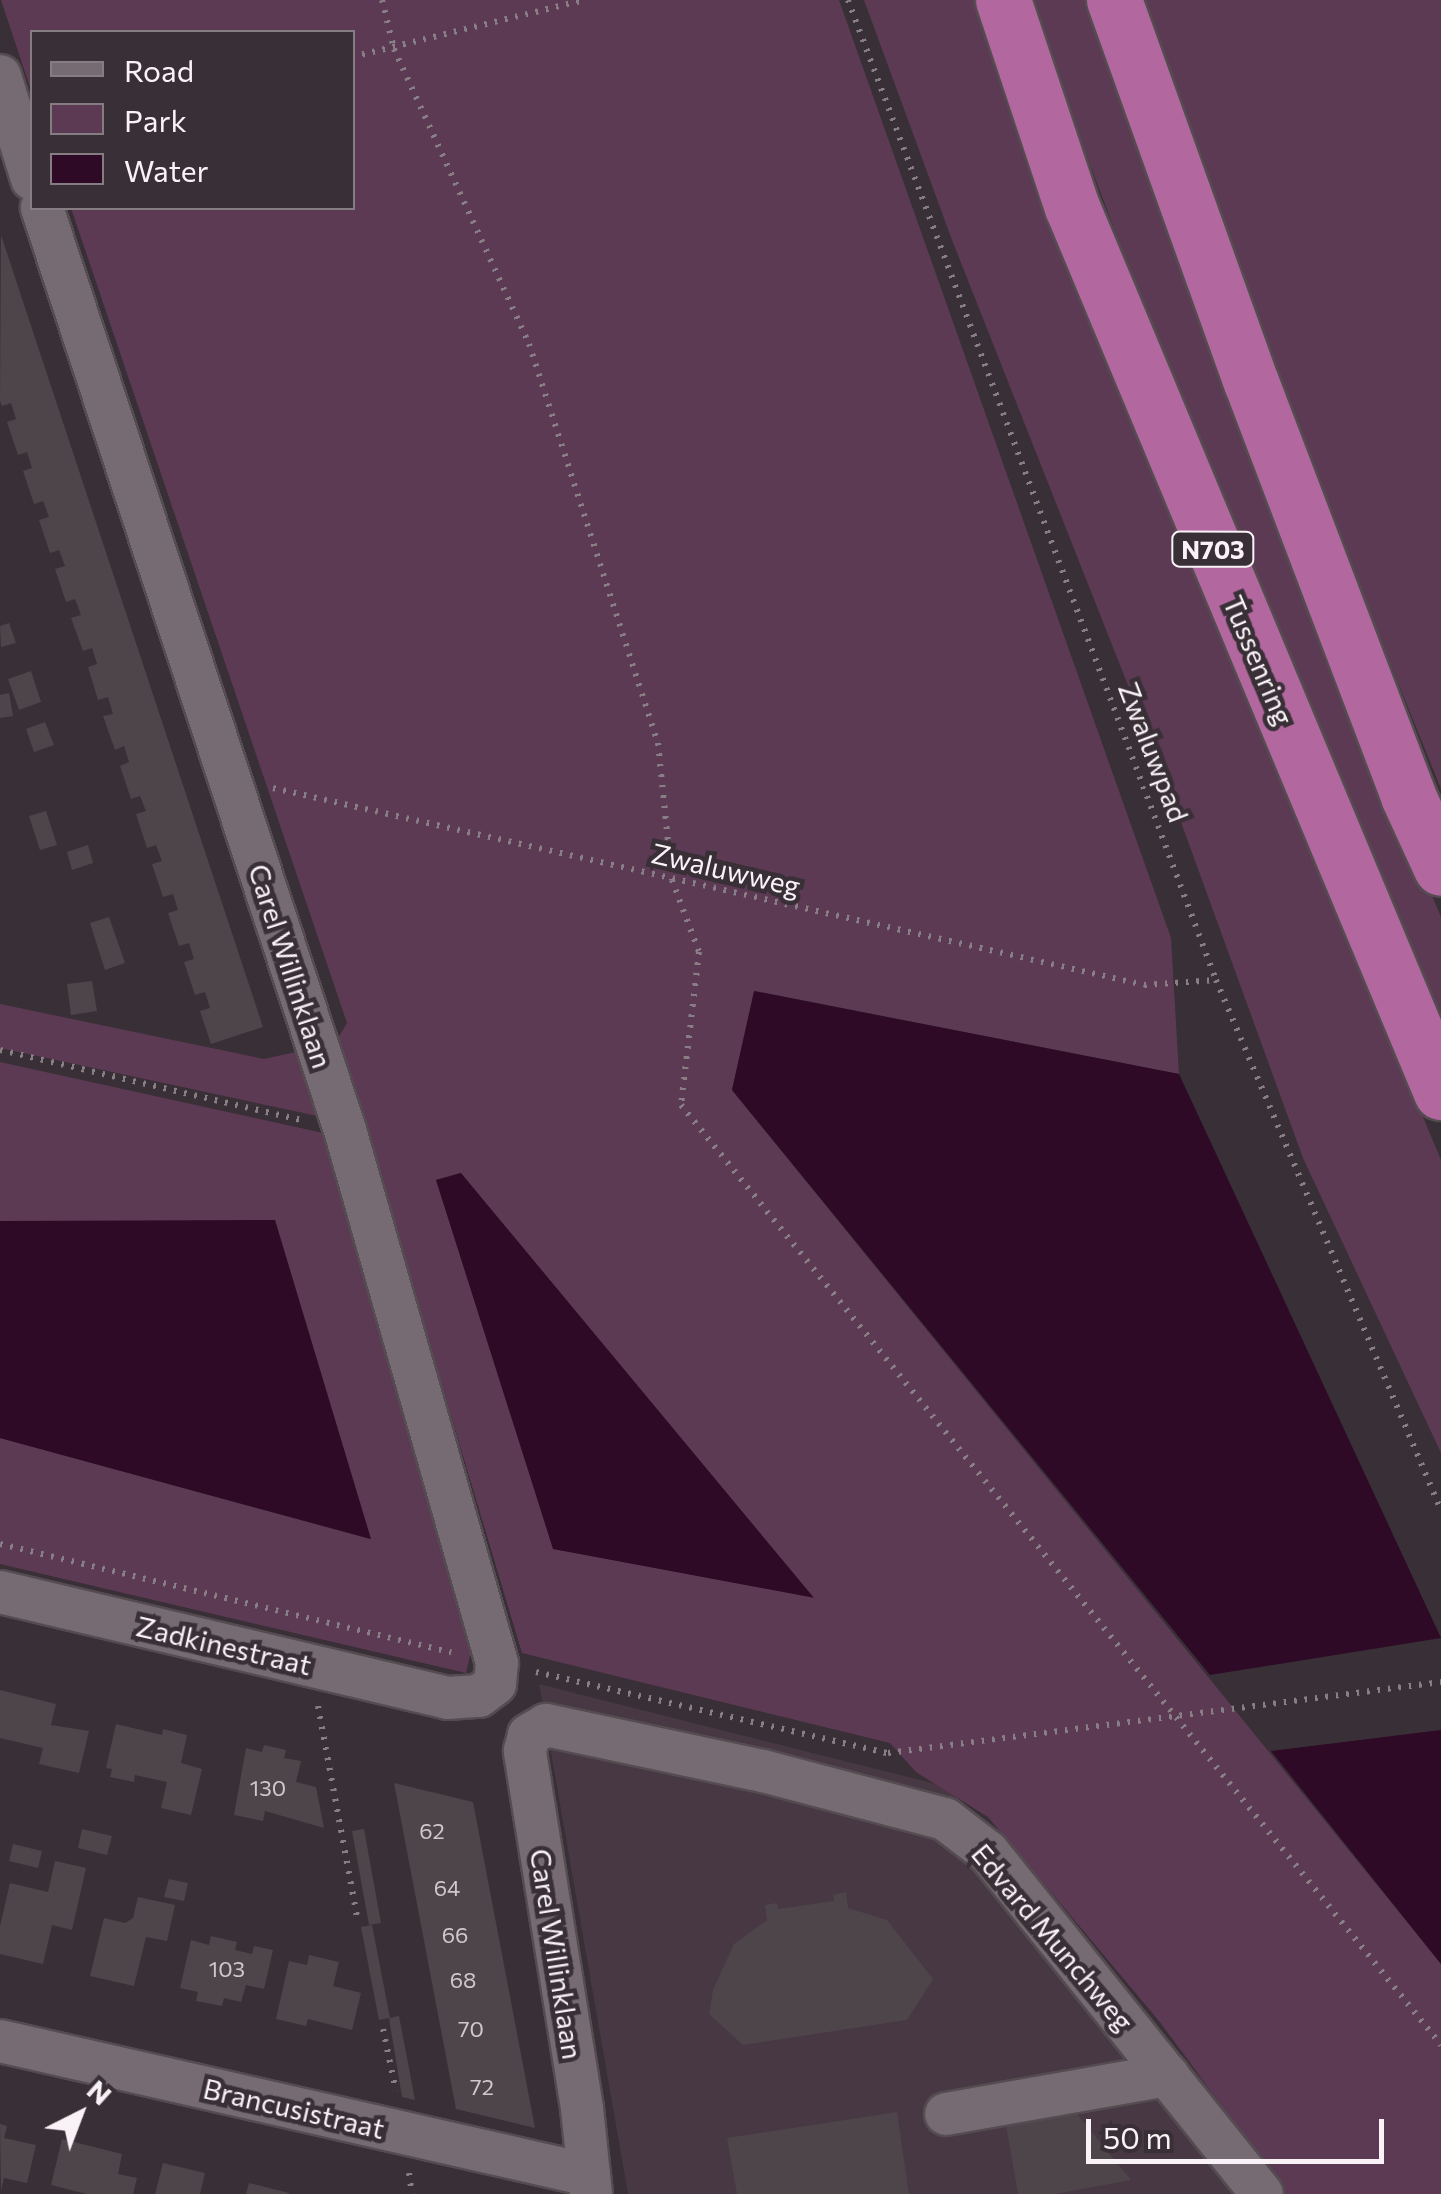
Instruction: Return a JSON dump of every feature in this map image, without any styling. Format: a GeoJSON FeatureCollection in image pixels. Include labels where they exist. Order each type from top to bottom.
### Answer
{"type":"FeatureCollection","features":[{"type":"Feature","properties":{"kind":"highway","name":"Tussenring"},"geometry":{"type":"LineString","coordinates":[[1003,0],[1072,208],[1441,1092]]}},
{"type":"Feature","properties":{"kind":"highway"},"geometry":{"type":"LineString","coordinates":[[1114,0],[1265,418],[1408,796],[1441,868]]}},
{"type":"Feature","properties":{"kind":"street"},"geometry":{"type":"LineString","coordinates":[[0,76],[30,173]]}},
{"type":"Feature","properties":{"kind":"street","name":"Carel Willinklaan"},"geometry":{"type":"LineString","coordinates":[[43,210],[345,1130],[497,1663]]}},
{"type":"Feature","properties":{"kind":"street","name":"Zadkinestraat"},"geometry":{"type":"LineString","coordinates":[[0,1592],[448,1698],[480,1696],[496,1684],[497,1663]]}},
{"type":"Feature","properties":{"kind":"street","name":"Carel Willinklaan"},"geometry":{"type":"LineString","coordinates":[[546,1725],[529,1734],[525,1751],[582,2108],[590,2185]]}},
{"type":"Feature","properties":{"kind":"street","name":"Edvard Munchweg"},"geometry":{"type":"LineString","coordinates":[[546,1725],[763,1771],[945,1819],[988,1852],[1262,2194]]}},
{"type":"Feature","properties":{"kind":"street","name":"Brancusistraat"},"geometry":{"type":"LineString","coordinates":[[0,2042],[590,2185]]}},
{"type":"Feature","properties":{"kind":"street"},"geometry":{"type":"LineString","coordinates":[[946,2114],[1168,2075]]}},
{"type":"Feature","properties":{"kind":"path"},"geometry":{"type":"LineString","coordinates":[[382,0],[394,49],[529,344],[658,744],[672,880],[699,952],[681,1105],[1181,1718],[1441,2045]]}},
{"type":"Feature","properties":{"kind":"path"},"geometry":{"type":"LineString","coordinates":[[355,56],[584,0]]}},
{"type":"Feature","properties":{"kind":"path","name":"Zwaluwpad"},"geometry":{"type":"LineString","coordinates":[[848,0],[1216,980],[1441,1510]]}},
{"type":"Feature","properties":{"kind":"path","name":"Zwaluwweg"},"geometry":{"type":"LineString","coordinates":[[228,778],[1144,986],[1216,980]]}},
{"type":"Feature","properties":{"kind":"path"},"geometry":{"type":"LineString","coordinates":[[0,1050],[345,1130]]}},
{"type":"Feature","properties":{"kind":"path"},"geometry":{"type":"LineString","coordinates":[[0,1544],[888,1753],[1441,1682]]}},
{"type":"Feature","properties":{"kind":"path"},"geometry":{"type":"LineString","coordinates":[[310,1666],[358,1921]]}},
{"type":"Feature","properties":{"kind":"shaded area"},"geometry":{"type":"Polygon","coordinates":[[[539,1684],[948,1787],[1302,2194],[628,2194],[539,1684]]]}},
{"type":"Feature","properties":{"kind":"green space"},"geometry":{"type":"Polygon","coordinates":[[[1,0],[839,0],[1171,938],[1179,1074],[755,991],[732,1090],[1441,1964],[1441,2194],[1281,2194],[1263,2161],[1159,2021],[988,1817],[916,1772],[890,1743],[522,1653],[338,1038],[347,1023],[72,210],[355,210],[355,30],[30,30],[30,87],[1,0]],[[460,1173],[436,1180],[554,1549],[813,1597],[460,1173]]]}},
{"type":"Feature","properties":{"kind":"green space"},"geometry":{"type":"Polygon","coordinates":[[[864,0],[986,0],[1231,659],[1441,1160],[1441,1453],[1303,1158],[1169,789],[952,240],[864,0]]]}},
{"type":"Feature","properties":{"kind":"green space"},"geometry":{"type":"Polygon","coordinates":[[[1028,0],[1089,0],[1281,536],[1441,917],[1441,1033],[1199,454],[1028,0]]]}},
{"type":"Feature","properties":{"kind":"green space"},"geometry":{"type":"Polygon","coordinates":[[[1137,0],[1441,0],[1441,789],[1266,356],[1137,0]]]}},
{"type":"Feature","properties":{"kind":"green space"},"geometry":{"type":"Polygon","coordinates":[[[0,1004],[264,1059],[300,1051],[322,1117],[0,1048],[0,1004]]]}},
{"type":"Feature","properties":{"kind":"green space"},"geometry":{"type":"Polygon","coordinates":[[[0,1062],[323,1133],[452,1558],[473,1642],[466,1673],[0,1564],[0,1438],[370,1539],[275,1221],[0,1221],[0,1062]]]}},
{"type":"Feature","properties":{"kind":"water"},"geometry":{"type":"Polygon","coordinates":[[[754,991],[1179,1074],[1441,1638],[1210,1675],[732,1090],[754,991]]]}},
{"type":"Feature","properties":{"kind":"water"},"geometry":{"type":"Polygon","coordinates":[[[461,1173],[814,1598],[553,1549],[436,1180],[461,1173]]]}},
{"type":"Feature","properties":{"kind":"water"},"geometry":{"type":"Polygon","coordinates":[[[275,1220],[371,1539],[0,1438],[0,1221],[275,1220]]]}},
{"type":"Feature","properties":{"kind":"water"},"geometry":{"type":"Polygon","coordinates":[[[1441,1730],[1441,1964],[1271,1751],[1441,1730]]]}},
{"type":"Feature","properties":{"kind":"building"},"geometry":{"type":"Polygon","coordinates":[[[1,235],[263,1027],[211,1044],[200,1011],[210,1008],[205,992],[195,995],[184,962],[194,959],[189,943],[179,946],[168,913],[178,910],[173,894],[163,897],[152,864],[162,861],[156,845],[147,848],[136,814],[146,811],[140,796],[131,799],[120,766],[129,762],[124,746],[115,750],[103,716],[113,714],[108,697],[98,700],[88,667],[97,664],[92,648],[83,651],[71,618],[81,615],[75,599],[66,602],[55,569],[65,566],[59,550],[50,553],[39,520],[49,517],[43,501],[34,504],[23,471],[32,468],[27,452],[18,455],[7,422],[16,419],[11,403],[2,406],[0,401],[1,235]]]}},
{"type":"Feature","properties":{"kind":"building"},"geometry":{"type":"Polygon","coordinates":[[[9,623],[16,643],[1,647],[0,626],[9,623]]]}},
{"type":"Feature","properties":{"kind":"building"},"geometry":{"type":"Polygon","coordinates":[[[31,671],[41,702],[19,710],[8,679],[31,671]]]}},
{"type":"Feature","properties":{"kind":"building"},"geometry":{"type":"Polygon","coordinates":[[[9,693],[13,716],[0,718],[0,695],[9,693]]]}},
{"type":"Feature","properties":{"kind":"building"},"geometry":{"type":"Polygon","coordinates":[[[45,722],[54,745],[34,752],[26,729],[45,722]]]}},
{"type":"Feature","properties":{"kind":"building"},"geometry":{"type":"Polygon","coordinates":[[[46,811],[57,845],[40,850],[29,816],[46,811]]]}},
{"type":"Feature","properties":{"kind":"building"},"geometry":{"type":"Polygon","coordinates":[[[88,845],[93,863],[72,870],[67,852],[88,845]]]}},
{"type":"Feature","properties":{"kind":"building"},"geometry":{"type":"Polygon","coordinates":[[[109,917],[125,963],[105,970],[90,923],[109,917]]]}},
{"type":"Feature","properties":{"kind":"building"},"geometry":{"type":"Polygon","coordinates":[[[92,981],[97,1011],[71,1015],[67,984],[92,981]]]}},
{"type":"Feature","properties":{"kind":"building"},"geometry":{"type":"Polygon","coordinates":[[[0,1690],[56,1704],[51,1725],[89,1731],[79,1773],[39,1764],[43,1748],[0,1738],[0,1690]]]}},
{"type":"Feature","properties":{"kind":"building"},"geometry":{"type":"Polygon","coordinates":[[[116,1724],[162,1735],[163,1729],[187,1735],[181,1763],[202,1769],[191,1815],[161,1808],[167,1782],[135,1775],[134,1782],[110,1777],[112,1769],[106,1768],[116,1724]]]}},
{"type":"Feature","properties":{"kind":"building"},"geometry":{"type":"Polygon","coordinates":[[[264,1745],[286,1750],[284,1758],[301,1761],[296,1782],[316,1787],[324,1828],[265,1811],[263,1821],[234,1815],[246,1748],[262,1752],[264,1745]]]}},
{"type":"Feature","properties":{"kind":"building"},"geometry":{"type":"Polygon","coordinates":[[[394,1783],[473,1802],[535,2128],[456,2109],[394,1783]]]}},
{"type":"Feature","properties":{"kind":"building"},"geometry":{"type":"Polygon","coordinates":[[[82,1829],[112,1836],[107,1855],[78,1848],[82,1829]]]}},
{"type":"Feature","properties":{"kind":"building"},"geometry":{"type":"Polygon","coordinates":[[[364,1829],[381,1923],[369,1925],[352,1831],[364,1829]]]}},
{"type":"Feature","properties":{"kind":"building"},"geometry":{"type":"Polygon","coordinates":[[[13,1844],[42,1851],[38,1868],[9,1861],[13,1844]]]}},
{"type":"Feature","properties":{"kind":"building"},"geometry":{"type":"Polygon","coordinates":[[[55,1861],[86,1868],[72,1930],[52,1925],[43,1964],[0,1954],[0,1926],[10,1883],[48,1892],[55,1861]]]}},
{"type":"Feature","properties":{"kind":"building"},"geometry":{"type":"Polygon","coordinates":[[[169,1879],[188,1883],[184,1901],[164,1897],[169,1879]]]}},
{"type":"Feature","properties":{"kind":"building"},"geometry":{"type":"Polygon","coordinates":[[[846,1892],[848,1908],[887,1920],[933,1979],[907,2020],[743,2045],[709,2014],[713,1990],[734,1944],[767,1920],[765,1905],[777,1903],[778,1909],[834,1901],[833,1895],[846,1892]]]}},
{"type":"Feature","properties":{"kind":"building"},"geometry":{"type":"Polygon","coordinates":[[[138,1897],[175,1905],[167,1941],[146,1937],[134,1986],[90,1976],[104,1918],[125,1923],[133,1918],[138,1897]]]}},
{"type":"Feature","properties":{"kind":"building"},"geometry":{"type":"Polygon","coordinates":[[[372,1925],[390,2018],[399,2016],[415,2100],[402,2097],[389,2018],[379,2020],[361,1927],[372,1925]]]}},
{"type":"Feature","properties":{"kind":"building"},"geometry":{"type":"Polygon","coordinates":[[[211,1936],[237,1942],[235,1950],[252,1954],[254,1946],[273,1950],[264,1989],[246,1985],[241,2002],[224,1998],[222,2006],[196,2001],[198,1992],[180,1988],[191,1940],[209,1945],[211,1936]]]}},
{"type":"Feature","properties":{"kind":"building"},"geometry":{"type":"Polygon","coordinates":[[[309,1955],[339,1962],[333,1986],[361,1993],[352,2030],[308,2019],[306,2026],[276,2019],[289,1961],[307,1965],[309,1955]]]}},
{"type":"Feature","properties":{"kind":"building"},"geometry":{"type":"Polygon","coordinates":[[[1072,2108],[1131,2180],[1055,2194],[1018,2194],[1005,2119],[1072,2108]]]}},
{"type":"Feature","properties":{"kind":"building"},"geometry":{"type":"Polygon","coordinates":[[[897,2112],[909,2194],[737,2194],[727,2138],[897,2112]]]}},
{"type":"Feature","properties":{"kind":"building"},"geometry":{"type":"Polygon","coordinates":[[[0,2124],[7,2126],[4,2138],[36,2145],[27,2183],[4,2178],[1,2191],[0,2124]]]}},
{"type":"Feature","properties":{"kind":"building"},"geometry":{"type":"Polygon","coordinates":[[[62,2139],[122,2154],[118,2174],[137,2178],[133,2194],[87,2194],[51,2185],[62,2139]]]}},
{"type":"Feature","properties":{"kind":"building"},"geometry":{"type":"Polygon","coordinates":[[[163,2163],[205,2173],[200,2194],[155,2194],[163,2163]]]}},
{"type":"Feature","properties":{"kind":"building"},"geometry":{"type":"Polygon","coordinates":[[[249,2183],[289,2193],[289,2194],[246,2194],[249,2183]]]}}]}
